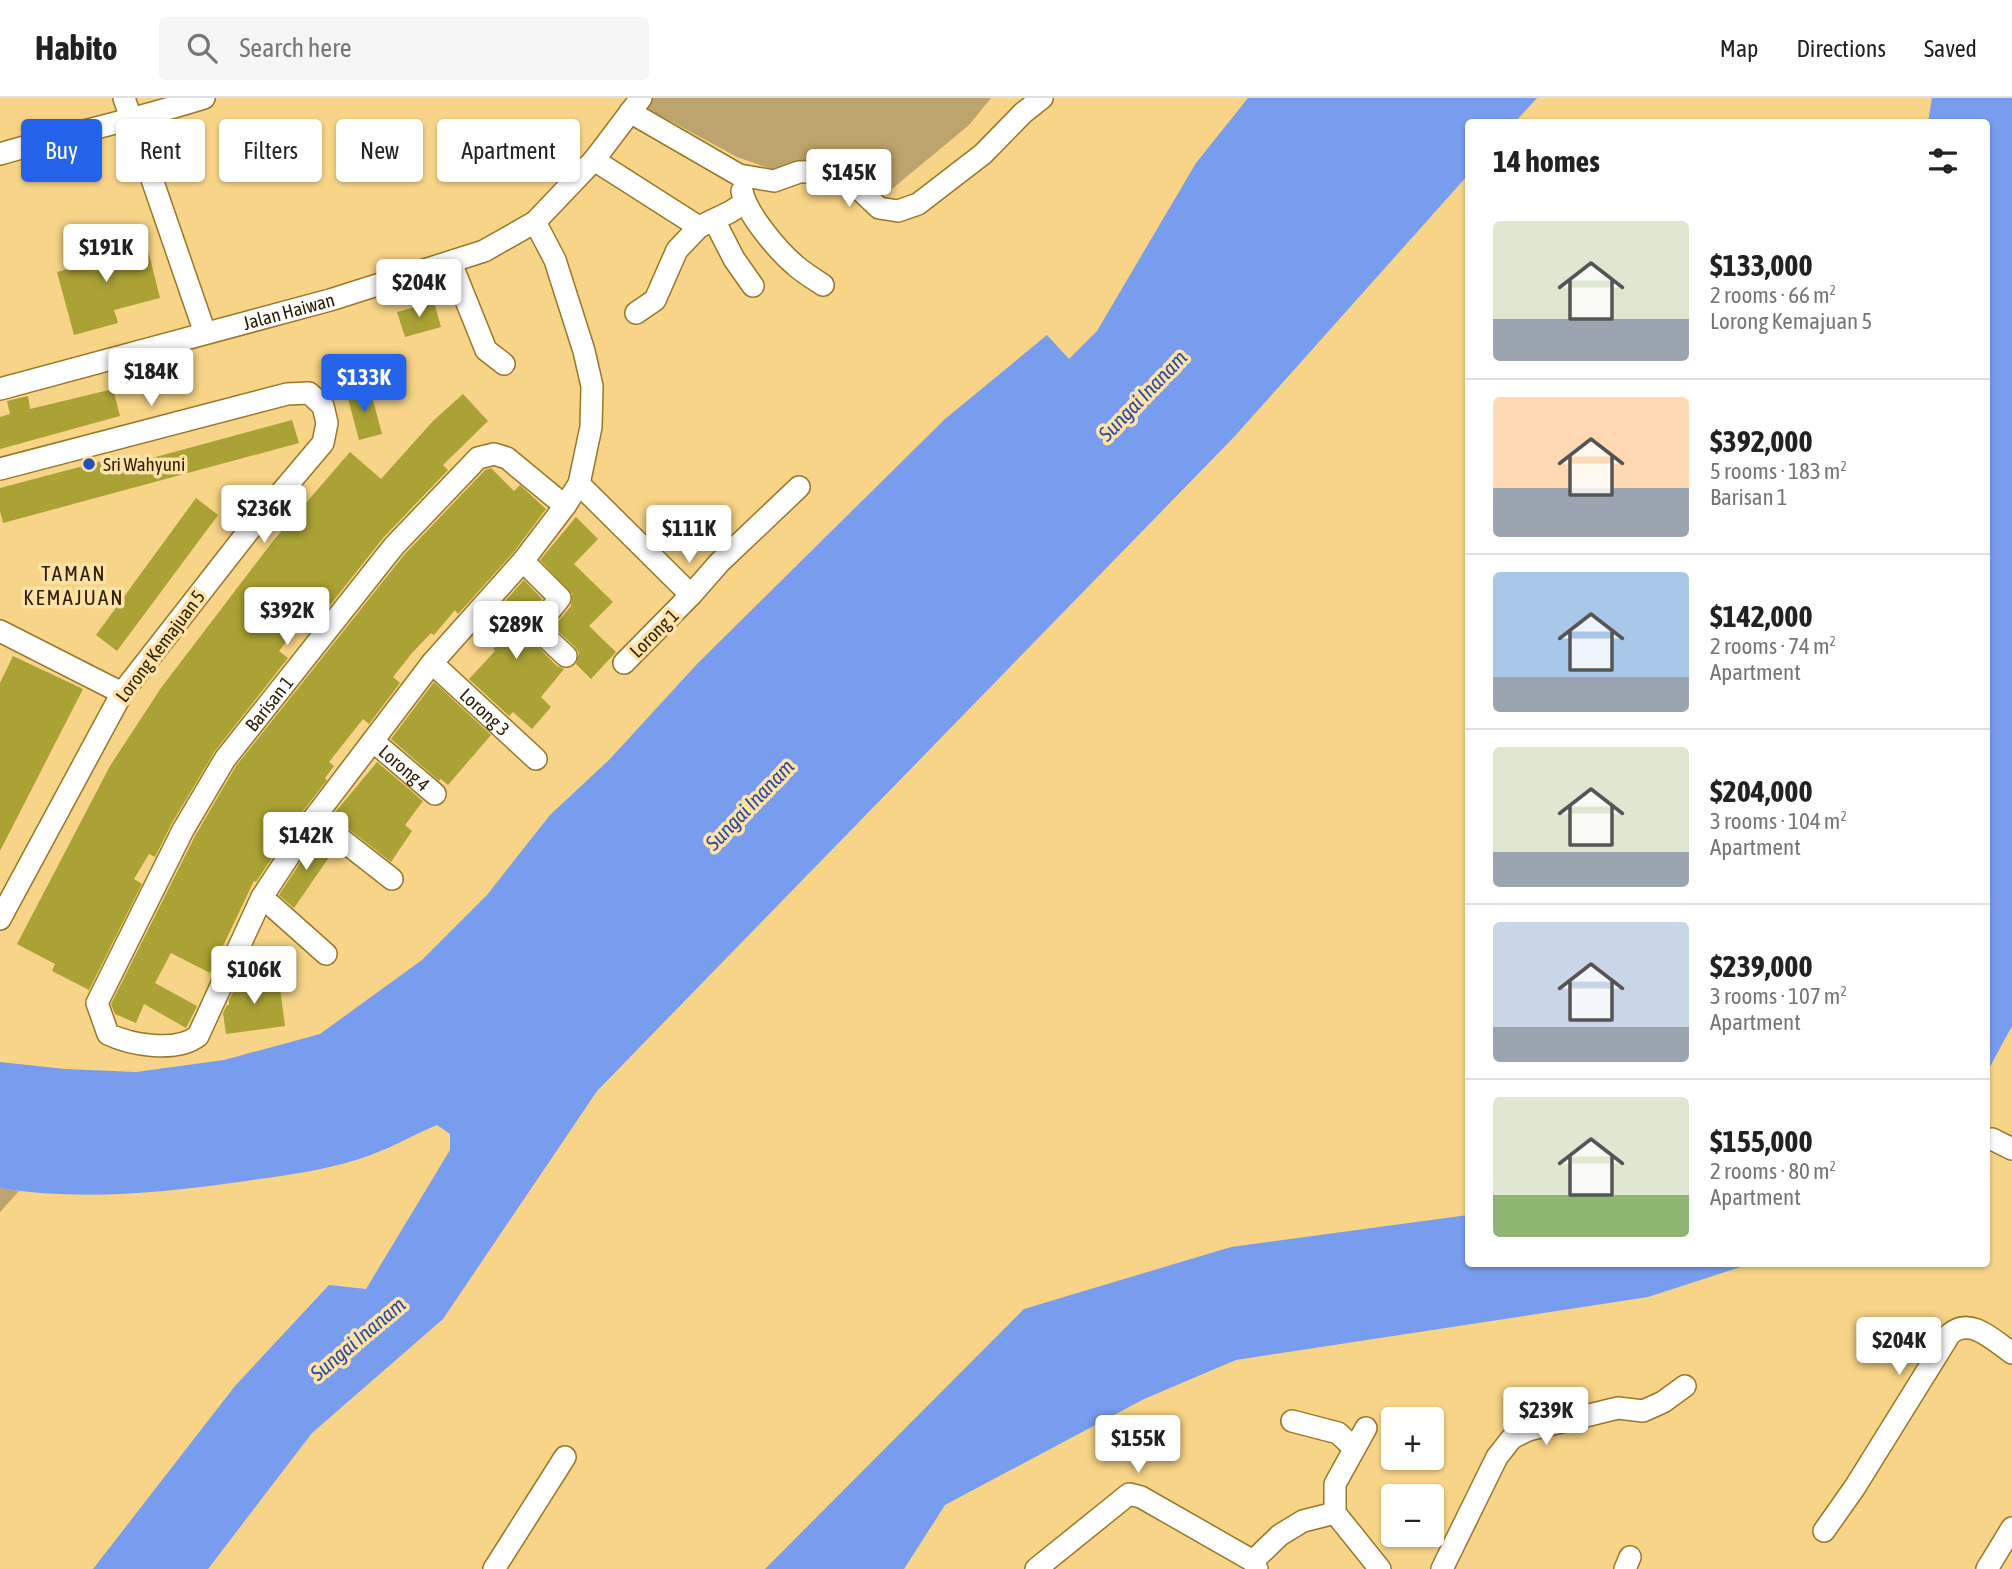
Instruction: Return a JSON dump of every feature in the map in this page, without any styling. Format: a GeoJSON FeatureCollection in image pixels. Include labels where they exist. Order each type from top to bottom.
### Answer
{"type":"FeatureCollection","features":[{"type":"Feature","properties":{"kind":"street"},"geometry":{"type":"LineString","coordinates":[[124,98],[132,119]]}},
{"type":"Feature","properties":{"kind":"street"},"geometry":{"type":"LineString","coordinates":[[135,119],[204,98]]}},
{"type":"Feature","properties":{"kind":"street"},"geometry":{"type":"LineString","coordinates":[[636,105],[740,175],[774,181],[799,172],[840,171],[879,208],[898,211],[918,204],[983,154],[1023,113],[1042,98]]}},
{"type":"Feature","properties":{"kind":"street","name":"Jalan Haiwan"},"geometry":{"type":"LineString","coordinates":[[0,389],[330,300],[484,251],[535,222],[594,160],[636,105]]}},
{"type":"Feature","properties":{"kind":"street"},"geometry":{"type":"LineString","coordinates":[[0,154],[116,123]]}},
{"type":"Feature","properties":{"kind":"street"},"geometry":{"type":"LineString","coordinates":[[594,160],[706,223],[753,286]]}},
{"type":"Feature","properties":{"kind":"street"},"geometry":{"type":"LineString","coordinates":[[740,175],[744,203],[794,265],[823,285]]}},
{"type":"Feature","properties":{"kind":"street"},"geometry":{"type":"LineString","coordinates":[[153,182],[205,333]]}},
{"type":"Feature","properties":{"kind":"street"},"geometry":{"type":"LineString","coordinates":[[636,313],[655,300],[677,250],[706,223],[744,203]]}},
{"type":"Feature","properties":{"kind":"street"},"geometry":{"type":"LineString","coordinates":[[326,954],[262,897],[314,818],[432,663],[523,561],[579,484],[591,427],[592,386],[584,351],[555,260],[535,222]]}},
{"type":"Feature","properties":{"kind":"street"},"geometry":{"type":"LineString","coordinates":[[450,263],[486,350],[503,364]]}},
{"type":"Feature","properties":{"kind":"street","name":"Lorong Kemajuan 5"},"geometry":{"type":"LineString","coordinates":[[0,469],[286,394],[309,393],[323,406],[327,423],[323,443],[247,533],[122,693],[0,919]]}},
{"type":"Feature","properties":{"kind":"street","name":"Barisan 1"},"geometry":{"type":"LineString","coordinates":[[262,897],[198,1036],[189,1043],[141,1045],[122,1041],[108,1034],[97,1003],[183,830],[225,759],[394,546],[478,458],[494,454],[507,458],[565,506]]}},
{"type":"Feature","properties":{"kind":"street","name":"Lorong 1"},"geometry":{"type":"LineString","coordinates":[[579,484],[691,595],[624,663]]}},
{"type":"Feature","properties":{"kind":"street"},"geometry":{"type":"LineString","coordinates":[[691,595],[719,563],[799,487]]}},
{"type":"Feature","properties":{"kind":"street"},"geometry":{"type":"LineString","coordinates":[[523,561],[560,598],[536,628],[566,656]]}},
{"type":"Feature","properties":{"kind":"street"},"geometry":{"type":"LineString","coordinates":[[0,631],[122,693]]}},
{"type":"Feature","properties":{"kind":"street","name":"Lorong 3"},"geometry":{"type":"LineString","coordinates":[[432,663],[536,760]]}},
{"type":"Feature","properties":{"kind":"street","name":"Lorong 4"},"geometry":{"type":"LineString","coordinates":[[374,741],[435,794]]}},
{"type":"Feature","properties":{"kind":"street"},"geometry":{"type":"LineString","coordinates":[[314,818],[392,879]]}},
{"type":"Feature","properties":{"kind":"street"},"geometry":{"type":"LineString","coordinates":[[1992,1139],[2012,1149]]}},
{"type":"Feature","properties":{"kind":"street"},"geometry":{"type":"LineString","coordinates":[[1824,1531],[1855,1487],[1950,1334],[1957,1328],[1966,1326],[1976,1329],[2012,1353]]}},
{"type":"Feature","properties":{"kind":"street"},"geometry":{"type":"LineString","coordinates":[[1442,1569],[1497,1457],[1512,1438],[1528,1430],[1618,1408],[1643,1411],[1663,1402],[1685,1386]]}},
{"type":"Feature","properties":{"kind":"street"},"geometry":{"type":"LineString","coordinates":[[1292,1421],[1338,1433],[1354,1448]]}},
{"type":"Feature","properties":{"kind":"street"},"geometry":{"type":"LineString","coordinates":[[1366,1429],[1335,1484],[1335,1513],[1380,1569]]}},
{"type":"Feature","properties":{"kind":"street"},"geometry":{"type":"LineString","coordinates":[[494,1569],[565,1457]]}},
{"type":"Feature","properties":{"kind":"street"},"geometry":{"type":"LineString","coordinates":[[1036,1569],[1129,1494],[1141,1497],[1255,1565],[1280,1535],[1303,1521],[1335,1513]]}},
{"type":"Feature","properties":{"kind":"street"},"geometry":{"type":"LineString","coordinates":[[1986,1569],[2012,1528]]}},
{"type":"Feature","properties":{"kind":"shaded area"},"geometry":{"type":"Polygon","coordinates":[[[649,98],[991,98],[969,125],[881,198],[844,149],[774,170],[737,157],[663,117],[635,109],[649,98]]]}},
{"type":"Feature","properties":{"kind":"shaded area"},"geometry":{"type":"Polygon","coordinates":[[[0,1188],[19,1191],[0,1212],[0,1188]]]}},
{"type":"Feature","properties":{"kind":"water","name":"Sungai Inanam"},"geometry":{"type":"Polygon","coordinates":[[[1248,98],[1537,98],[1518,119],[1465,119],[1465,178],[1234,437],[597,1091],[443,1319],[312,1433],[208,1569],[93,1569],[235,1386],[329,1285],[366,1289],[450,1150],[450,1134],[437,1125],[359,1159],[299,1173],[209,1186],[90,1195],[0,1188],[0,1062],[65,1069],[136,1072],[224,1060],[320,1034],[422,960],[487,895],[550,815],[610,759],[697,664],[945,419],[1047,335],[1069,359],[1097,331],[1196,163],[1248,98]]]}},
{"type":"Feature","properties":{"kind":"water"},"geometry":{"type":"Polygon","coordinates":[[[1932,98],[2012,98],[2012,1026],[1990,1067],[1990,119],[1928,119],[1932,98]]]}},
{"type":"Feature","properties":{"kind":"water"},"geometry":{"type":"Polygon","coordinates":[[[1465,1215],[1465,1267],[1741,1267],[1648,1297],[1236,1360],[1144,1399],[945,1505],[904,1569],[765,1569],[1024,1309],[1231,1247],[1465,1215]]]}},
{"type":"Feature","properties":{"kind":"building"},"geometry":{"type":"Polygon","coordinates":[[[95,240],[98,254],[146,242],[160,298],[114,310],[118,323],[74,335],[57,272],[76,267],[70,247],[95,240]]]}},
{"type":"Feature","properties":{"kind":"building"},"geometry":{"type":"Polygon","coordinates":[[[434,302],[441,327],[405,337],[397,312],[434,302]]]}},
{"type":"Feature","properties":{"kind":"building"},"geometry":{"type":"Polygon","coordinates":[[[113,389],[120,416],[0,449],[0,417],[10,414],[7,401],[28,396],[30,409],[113,389]]]}},
{"type":"Feature","properties":{"kind":"building"},"geometry":{"type":"Polygon","coordinates":[[[370,389],[382,434],[359,440],[347,395],[370,389]]]}},
{"type":"Feature","properties":{"kind":"building"},"geometry":{"type":"Polygon","coordinates":[[[463,394],[488,421],[443,465],[448,470],[384,537],[307,634],[298,627],[279,651],[288,658],[215,751],[155,857],[149,854],[134,879],[142,884],[89,990],[52,971],[55,964],[17,944],[110,766],[161,688],[273,541],[350,452],[381,479],[433,421],[463,394]]]}},
{"type":"Feature","properties":{"kind":"building"},"geometry":{"type":"Polygon","coordinates":[[[292,420],[299,443],[3,523],[0,488],[102,461],[104,471],[292,420]]]}},
{"type":"Feature","properties":{"kind":"building"},"geometry":{"type":"Polygon","coordinates":[[[491,468],[514,491],[520,485],[546,509],[513,553],[458,614],[455,610],[434,635],[431,633],[412,653],[393,677],[400,683],[369,724],[363,719],[329,762],[334,766],[325,778],[327,780],[256,882],[254,881],[210,973],[171,953],[155,983],[197,1006],[186,1028],[144,1004],[136,1023],[115,1014],[111,1004],[195,836],[236,766],[404,555],[485,470],[491,468]]]}},
{"type":"Feature","properties":{"kind":"building"},"geometry":{"type":"Polygon","coordinates":[[[196,498],[218,515],[117,651],[96,635],[196,498]]]}},
{"type":"Feature","properties":{"kind":"building"},"geometry":{"type":"Polygon","coordinates":[[[576,517],[598,539],[574,564],[613,602],[589,626],[616,652],[591,679],[576,664],[579,653],[575,647],[554,627],[571,606],[572,594],[540,560],[576,517]]]}},
{"type":"Feature","properties":{"kind":"building"},"geometry":{"type":"Polygon","coordinates":[[[524,580],[542,599],[525,620],[524,633],[557,666],[564,669],[541,697],[551,707],[532,729],[513,712],[509,716],[469,679],[495,651],[495,647],[478,631],[524,580]]]}},
{"type":"Feature","properties":{"kind":"building"},"geometry":{"type":"Polygon","coordinates":[[[13,656],[83,689],[0,851],[0,683],[13,656]]]}},
{"type":"Feature","properties":{"kind":"building"},"geometry":{"type":"Polygon","coordinates":[[[434,682],[491,735],[448,785],[441,779],[439,781],[391,739],[434,682]]]}},
{"type":"Feature","properties":{"kind":"building"},"geometry":{"type":"Polygon","coordinates":[[[377,762],[423,801],[405,825],[412,831],[391,862],[332,816],[377,762]]]}},
{"type":"Feature","properties":{"kind":"building"},"geometry":{"type":"Polygon","coordinates":[[[317,837],[334,850],[294,908],[279,895],[317,837]]]}},
{"type":"Feature","properties":{"kind":"building"},"geometry":{"type":"Polygon","coordinates":[[[261,973],[262,982],[279,980],[285,1026],[226,1034],[223,1013],[237,984],[245,983],[244,976],[261,973]]]}},
{"type":"Feature","properties":{"kind":"place","name":"Sri Wahyuni"},"geometry":{"type":"Point","coordinates":[89,464]}},
{"type":"Feature","properties":{"kind":"district","name":"TAMAN KEMAJUAN"},"geometry":{"type":"Point","coordinates":[74,586]}}]}
